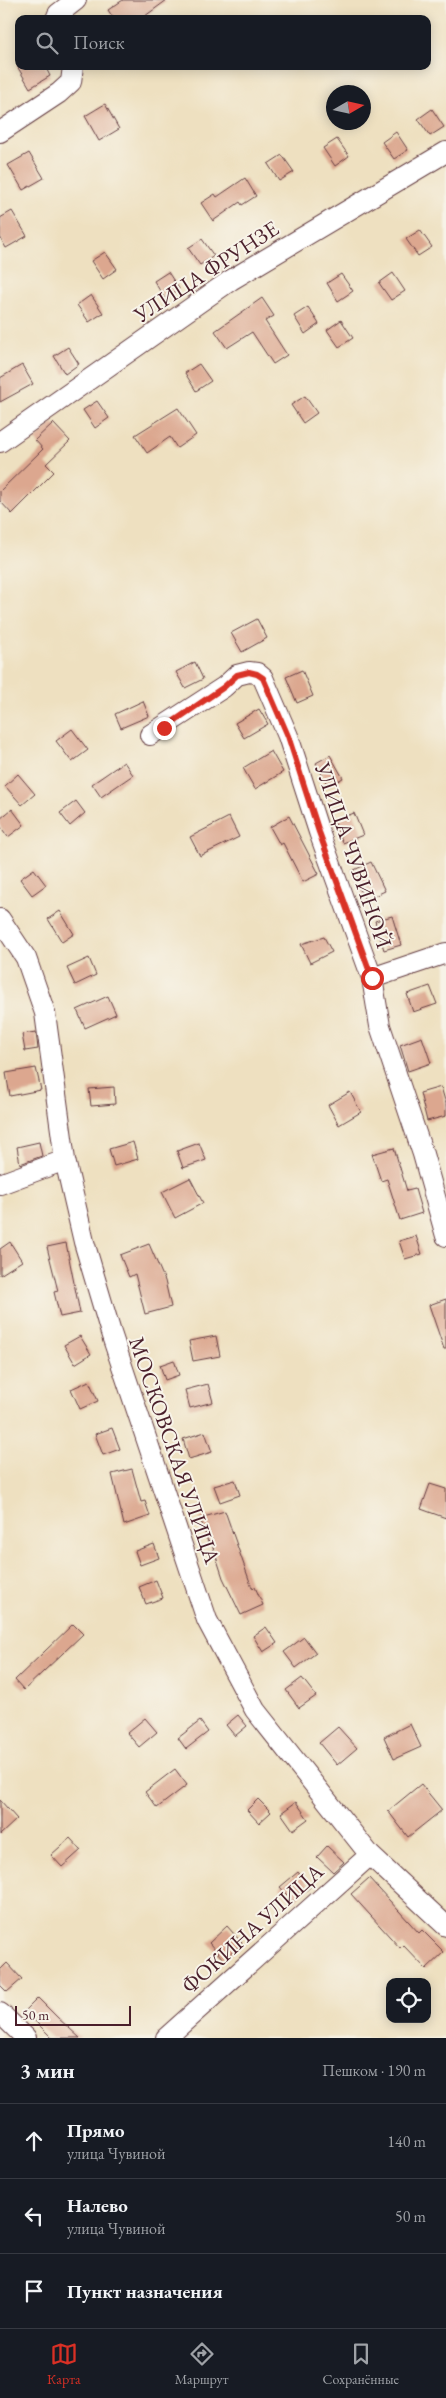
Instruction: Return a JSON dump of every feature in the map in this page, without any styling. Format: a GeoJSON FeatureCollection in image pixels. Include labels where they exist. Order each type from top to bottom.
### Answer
{"type":"FeatureCollection","features":[{"type":"Feature","properties":{"kind":"street"},"geometry":{"type":"LineString","coordinates":[[58,15],[76,0]]}},
{"type":"Feature","properties":{"kind":"street"},"geometry":{"type":"LineString","coordinates":[[0,132],[59,93],[71,82],[73,70]]}},
{"type":"Feature","properties":{"kind":"street","name":"УЛИЦА ФРУНЗЕ"},"geometry":{"type":"LineString","coordinates":[[0,442],[231,280],[446,152]]}},
{"type":"Feature","properties":{"kind":"street","name":"УЛИЦА ЧУВИНОЙ"},"geometry":{"type":"LineString","coordinates":[[150,736],[224,687],[237,675],[249,672],[263,678],[288,736],[319,832],[372,978],[380,1026],[423,1154],[446,1236]]}},
{"type":"Feature","properties":{"kind":"street","name":"МОСКОВСКАЯ УЛИЦА"},"geometry":{"type":"LineString","coordinates":[[0,920],[26,958],[45,1013],[66,1160],[84,1242],[111,1333],[207,1620],[255,1710],[370,1854],[446,1926]]}},
{"type":"Feature","properties":{"kind":"street"},"geometry":{"type":"LineString","coordinates":[[372,978],[446,953]]}},
{"type":"Feature","properties":{"kind":"street"},"geometry":{"type":"LineString","coordinates":[[0,1184],[66,1160]]}},
{"type":"Feature","properties":{"kind":"street","name":"ФОКИНА УЛИЦА"},"geometry":{"type":"LineString","coordinates":[[166,2038],[370,1854]]}},
{"type":"Feature","properties":{"kind":"street"},"geometry":{"type":"LineString","coordinates":[[0,2013],[26,2038]]}},
{"type":"Feature","properties":{"kind":"building"},"geometry":{"type":"Polygon","coordinates":[[[123,0],[167,0],[146,15],[111,15],[108,10],[123,0]]]}},
{"type":"Feature","properties":{"kind":"building"},"geometry":{"type":"Polygon","coordinates":[[[19,70],[47,70],[50,76],[30,88],[19,70]]]}},
{"type":"Feature","properties":{"kind":"building"},"geometry":{"type":"Polygon","coordinates":[[[105,104],[119,129],[99,141],[85,116],[105,104]]]}},
{"type":"Feature","properties":{"kind":"building"},"geometry":{"type":"Polygon","coordinates":[[[432,109],[444,127],[430,136],[418,119],[432,109]]]}},
{"type":"Feature","properties":{"kind":"building"},"geometry":{"type":"Polygon","coordinates":[[[396,132],[408,150],[394,159],[382,142],[396,132]]]}},
{"type":"Feature","properties":{"kind":"building"},"geometry":{"type":"Polygon","coordinates":[[[337,139],[349,156],[335,166],[323,148],[337,139]]]}},
{"type":"Feature","properties":{"kind":"building"},"geometry":{"type":"Polygon","coordinates":[[[29,153],[44,178],[23,190],[8,165],[29,153]]]}},
{"type":"Feature","properties":{"kind":"building"},"geometry":{"type":"Polygon","coordinates":[[[282,155],[294,172],[279,181],[268,164],[282,155]]]}},
{"type":"Feature","properties":{"kind":"building"},"geometry":{"type":"Polygon","coordinates":[[[245,178],[256,196],[242,205],[240,202],[213,221],[201,203],[215,194],[217,197],[245,178]]]}},
{"type":"Feature","properties":{"kind":"building"},"geometry":{"type":"Polygon","coordinates":[[[12,211],[27,236],[6,248],[0,237],[0,218],[12,211]]]}},
{"type":"Feature","properties":{"kind":"building"},"geometry":{"type":"Polygon","coordinates":[[[420,230],[432,247],[418,256],[406,239],[420,230]]]}},
{"type":"Feature","properties":{"kind":"building"},"geometry":{"type":"Polygon","coordinates":[[[202,239],[214,256],[200,265],[188,248],[202,239]]]}},
{"type":"Feature","properties":{"kind":"building"},"geometry":{"type":"Polygon","coordinates":[[[105,252],[117,269],[103,279],[91,261],[105,252]]]}},
{"type":"Feature","properties":{"kind":"building"},"geometry":{"type":"Polygon","coordinates":[[[168,272],[179,289],[165,299],[154,281],[168,272]]]}},
{"type":"Feature","properties":{"kind":"building"},"geometry":{"type":"Polygon","coordinates":[[[393,273],[405,291],[391,300],[379,283],[393,273]]]}},
{"type":"Feature","properties":{"kind":"building"},"geometry":{"type":"Polygon","coordinates":[[[341,274],[353,291],[338,301],[327,283],[341,274]]]}},
{"type":"Feature","properties":{"kind":"building"},"geometry":{"type":"Polygon","coordinates":[[[91,295],[103,313],[89,322],[77,305],[91,295]]]}},
{"type":"Feature","properties":{"kind":"building"},"geometry":{"type":"Polygon","coordinates":[[[262,298],[274,316],[265,321],[287,355],[273,364],[252,332],[227,348],[215,331],[262,298]]]}},
{"type":"Feature","properties":{"kind":"building"},"geometry":{"type":"Polygon","coordinates":[[[308,307],[319,324],[305,334],[294,316],[308,307]]]}},
{"type":"Feature","properties":{"kind":"building"},"geometry":{"type":"Polygon","coordinates":[[[341,320],[353,338],[339,347],[327,330],[341,320]]]}},
{"type":"Feature","properties":{"kind":"building"},"geometry":{"type":"Polygon","coordinates":[[[68,347],[79,364],[65,374],[54,356],[68,347]]]}},
{"type":"Feature","properties":{"kind":"building"},"geometry":{"type":"Polygon","coordinates":[[[199,364],[211,381],[196,391],[185,373],[199,364]]]}},
{"type":"Feature","properties":{"kind":"building"},"geometry":{"type":"Polygon","coordinates":[[[22,365],[33,384],[0,402],[0,378],[22,365]]]}},
{"type":"Feature","properties":{"kind":"building"},"geometry":{"type":"Polygon","coordinates":[[[305,396],[317,413],[303,423],[291,405],[305,396]]]}},
{"type":"Feature","properties":{"kind":"building"},"geometry":{"type":"Polygon","coordinates":[[[97,401],[109,418],[95,428],[83,410],[97,401]]]}},
{"type":"Feature","properties":{"kind":"building"},"geometry":{"type":"Polygon","coordinates":[[[178,408],[196,435],[177,448],[170,437],[147,453],[135,435],[178,408]]]}},
{"type":"Feature","properties":{"kind":"building"},"geometry":{"type":"Polygon","coordinates":[[[53,423],[70,441],[46,464],[54,472],[12,514],[0,501],[0,491],[43,449],[35,440],[53,423]]]}},
{"type":"Feature","properties":{"kind":"building"},"geometry":{"type":"Polygon","coordinates":[[[257,619],[267,638],[242,652],[231,633],[257,619]]]}},
{"type":"Feature","properties":{"kind":"building"},"geometry":{"type":"Polygon","coordinates":[[[195,662],[203,679],[185,688],[176,672],[195,662]]]}},
{"type":"Feature","properties":{"kind":"building"},"geometry":{"type":"Polygon","coordinates":[[[302,670],[313,696],[297,703],[286,677],[302,670]]]}},
{"type":"Feature","properties":{"kind":"building"},"geometry":{"type":"Polygon","coordinates":[[[143,701],[149,716],[121,728],[115,714],[143,701]]]}},
{"type":"Feature","properties":{"kind":"building"},"geometry":{"type":"Polygon","coordinates":[[[259,709],[268,724],[244,738],[235,723],[259,709]]]}},
{"type":"Feature","properties":{"kind":"building"},"geometry":{"type":"Polygon","coordinates":[[[72,729],[88,750],[72,762],[56,741],[72,729]]]}},
{"type":"Feature","properties":{"kind":"building"},"geometry":{"type":"Polygon","coordinates":[[[271,751],[283,772],[255,789],[243,768],[271,751]]]}},
{"type":"Feature","properties":{"kind":"building"},"geometry":{"type":"Polygon","coordinates":[[[330,755],[343,778],[328,786],[316,763],[330,755]]]}},
{"type":"Feature","properties":{"kind":"building"},"geometry":{"type":"Polygon","coordinates":[[[124,762],[133,775],[101,797],[92,784],[124,762]]]}},
{"type":"Feature","properties":{"kind":"building"},"geometry":{"type":"Polygon","coordinates":[[[18,774],[35,794],[22,805],[5,786],[18,774]]]}},
{"type":"Feature","properties":{"kind":"building"},"geometry":{"type":"Polygon","coordinates":[[[76,801],[85,813],[70,826],[60,813],[76,801]]]}},
{"type":"Feature","properties":{"kind":"building"},"geometry":{"type":"Polygon","coordinates":[[[12,809],[24,825],[8,837],[0,826],[0,819],[12,809]]]}},
{"type":"Feature","properties":{"kind":"building"},"geometry":{"type":"Polygon","coordinates":[[[354,813],[363,835],[343,843],[334,821],[354,813]]]}},
{"type":"Feature","properties":{"kind":"building"},"geometry":{"type":"Polygon","coordinates":[[[289,816],[319,874],[303,882],[283,843],[280,845],[270,827],[289,816]]]}},
{"type":"Feature","properties":{"kind":"building"},"geometry":{"type":"Polygon","coordinates":[[[229,817],[239,837],[200,856],[190,837],[229,817]]]}},
{"type":"Feature","properties":{"kind":"building"},"geometry":{"type":"Polygon","coordinates":[[[371,862],[385,891],[365,900],[352,871],[371,862]]]}},
{"type":"Feature","properties":{"kind":"building"},"geometry":{"type":"Polygon","coordinates":[[[34,869],[46,885],[32,895],[20,879],[34,869]]]}},
{"type":"Feature","properties":{"kind":"building"},"geometry":{"type":"Polygon","coordinates":[[[60,911],[74,934],[62,942],[48,919],[60,911]]]}},
{"type":"Feature","properties":{"kind":"building"},"geometry":{"type":"Polygon","coordinates":[[[392,916],[401,945],[384,950],[375,921],[392,916]]]}},
{"type":"Feature","properties":{"kind":"building"},"geometry":{"type":"Polygon","coordinates":[[[324,937],[332,952],[310,963],[301,944],[324,937]]]}},
{"type":"Feature","properties":{"kind":"building"},"geometry":{"type":"Polygon","coordinates":[[[89,958],[96,975],[75,985],[67,968],[89,958]]]}},
{"type":"Feature","properties":{"kind":"building"},"geometry":{"type":"Polygon","coordinates":[[[430,986],[437,1004],[413,1012],[407,994],[430,986]]]}},
{"type":"Feature","properties":{"kind":"building"},"geometry":{"type":"Polygon","coordinates":[[[108,996],[116,1014],[85,1028],[77,1010],[108,996]]]}},
{"type":"Feature","properties":{"kind":"building"},"geometry":{"type":"Polygon","coordinates":[[[36,1032],[38,1049],[25,1051],[22,1034],[36,1032]]]}},
{"type":"Feature","properties":{"kind":"building"},"geometry":{"type":"Polygon","coordinates":[[[422,1037],[431,1063],[408,1071],[400,1045],[422,1037]]]}},
{"type":"Feature","properties":{"kind":"building"},"geometry":{"type":"Polygon","coordinates":[[[36,1068],[41,1090],[10,1096],[6,1073],[36,1068]]]}},
{"type":"Feature","properties":{"kind":"building"},"geometry":{"type":"Polygon","coordinates":[[[114,1087],[115,1104],[91,1106],[89,1089],[114,1087]]]}},
{"type":"Feature","properties":{"kind":"building"},"geometry":{"type":"Polygon","coordinates":[[[441,1087],[446,1104],[446,1116],[427,1121],[420,1093],[441,1087]]]}},
{"type":"Feature","properties":{"kind":"building"},"geometry":{"type":"Polygon","coordinates":[[[350,1092],[361,1112],[339,1125],[328,1105],[350,1092]]]}},
{"type":"Feature","properties":{"kind":"building"},"geometry":{"type":"Polygon","coordinates":[[[39,1142],[42,1156],[20,1164],[17,1147],[39,1142]]]}},
{"type":"Feature","properties":{"kind":"building"},"geometry":{"type":"Polygon","coordinates":[[[133,1142],[138,1159],[114,1166],[109,1149],[133,1142]]]}},
{"type":"Feature","properties":{"kind":"building"},"geometry":{"type":"Polygon","coordinates":[[[199,1143],[206,1160],[183,1168],[177,1151],[199,1143]]]}},
{"type":"Feature","properties":{"kind":"building"},"geometry":{"type":"Polygon","coordinates":[[[394,1148],[407,1191],[415,1189],[422,1213],[400,1220],[387,1179],[381,1181],[372,1154],[394,1148]]]}},
{"type":"Feature","properties":{"kind":"building"},"geometry":{"type":"Polygon","coordinates":[[[190,1178],[203,1203],[175,1218],[162,1192],[190,1178]]]}},
{"type":"Feature","properties":{"kind":"building"},"geometry":{"type":"Polygon","coordinates":[[[416,1236],[422,1254],[405,1259],[399,1241],[416,1236]]]}},
{"type":"Feature","properties":{"kind":"building"},"geometry":{"type":"Polygon","coordinates":[[[10,1242],[22,1261],[0,1275],[0,1249],[10,1242]]]}},
{"type":"Feature","properties":{"kind":"building"},"geometry":{"type":"Polygon","coordinates":[[[66,1243],[80,1313],[60,1317],[54,1292],[58,1291],[47,1247],[66,1243]]]}},
{"type":"Feature","properties":{"kind":"building"},"geometry":{"type":"Polygon","coordinates":[[[149,1244],[165,1281],[171,1307],[145,1314],[135,1274],[129,1277],[120,1255],[149,1244]]]}},
{"type":"Feature","properties":{"kind":"building"},"geometry":{"type":"Polygon","coordinates":[[[446,1299],[446,1349],[444,1349],[429,1305],[446,1299]]]}},
{"type":"Feature","properties":{"kind":"building"},"geometry":{"type":"Polygon","coordinates":[[[80,1336],[91,1354],[75,1364],[64,1345],[80,1336]]]}},
{"type":"Feature","properties":{"kind":"building"},"geometry":{"type":"Polygon","coordinates":[[[216,1336],[220,1356],[193,1361],[189,1341],[216,1336]]]}},
{"type":"Feature","properties":{"kind":"building"},"geometry":{"type":"Polygon","coordinates":[[[174,1360],[179,1375],[165,1380],[160,1365],[174,1360]]]}},
{"type":"Feature","properties":{"kind":"building"},"geometry":{"type":"Polygon","coordinates":[[[89,1381],[98,1401],[80,1409],[71,1389],[89,1381]]]}},
{"type":"Feature","properties":{"kind":"building"},"geometry":{"type":"Polygon","coordinates":[[[208,1384],[213,1402],[190,1408],[185,1390],[208,1384]]]}},
{"type":"Feature","properties":{"kind":"building"},"geometry":{"type":"Polygon","coordinates":[[[112,1428],[120,1449],[103,1455],[95,1434],[112,1428]]]}},
{"type":"Feature","properties":{"kind":"building"},"geometry":{"type":"Polygon","coordinates":[[[205,1432],[212,1452],[189,1459],[183,1439],[205,1432]]]}},
{"type":"Feature","properties":{"kind":"building"},"geometry":{"type":"Polygon","coordinates":[[[132,1469],[141,1502],[145,1501],[150,1516],[124,1525],[112,1474],[132,1469]]]}},
{"type":"Feature","properties":{"kind":"building"},"geometry":{"type":"Polygon","coordinates":[[[235,1480],[240,1495],[220,1502],[214,1486],[235,1480]]]}},
{"type":"Feature","properties":{"kind":"building"},"geometry":{"type":"Polygon","coordinates":[[[430,1484],[446,1489],[446,1518],[421,1509],[430,1484]]]}},
{"type":"Feature","properties":{"kind":"building"},"geometry":{"type":"Polygon","coordinates":[[[225,1511],[252,1588],[255,1587],[263,1605],[241,1615],[223,1578],[211,1541],[208,1542],[200,1518],[225,1511]]]}},
{"type":"Feature","properties":{"kind":"building"},"geometry":{"type":"Polygon","coordinates":[[[154,1544],[159,1558],[140,1565],[135,1551],[154,1544]]]}},
{"type":"Feature","properties":{"kind":"building"},"geometry":{"type":"Polygon","coordinates":[[[156,1580],[163,1598],[146,1604],[139,1587],[156,1580]]]}},
{"type":"Feature","properties":{"kind":"building"},"geometry":{"type":"Polygon","coordinates":[[[73,1624],[83,1634],[24,1690],[15,1680],[73,1624]]]}},
{"type":"Feature","properties":{"kind":"building"},"geometry":{"type":"Polygon","coordinates":[[[266,1627],[277,1643],[263,1652],[253,1636],[266,1627]]]}},
{"type":"Feature","properties":{"kind":"building"},"geometry":{"type":"Polygon","coordinates":[[[304,1637],[316,1653],[296,1668],[284,1652],[304,1637]]]}},
{"type":"Feature","properties":{"kind":"building"},"geometry":{"type":"Polygon","coordinates":[[[302,1678],[316,1696],[299,1708],[286,1690],[302,1678]]]}},
{"type":"Feature","properties":{"kind":"building"},"geometry":{"type":"Polygon","coordinates":[[[238,1715],[247,1726],[235,1736],[226,1725],[238,1715]]]}},
{"type":"Feature","properties":{"kind":"building"},"geometry":{"type":"Polygon","coordinates":[[[145,1718],[157,1732],[139,1747],[127,1733],[145,1718]]]}},
{"type":"Feature","properties":{"kind":"building"},"geometry":{"type":"Polygon","coordinates":[[[200,1721],[208,1732],[186,1749],[178,1738],[200,1721]]]}},
{"type":"Feature","properties":{"kind":"building"},"geometry":{"type":"Polygon","coordinates":[[[410,1724],[421,1747],[394,1759],[384,1737],[410,1724]]]}},
{"type":"Feature","properties":{"kind":"building"},"geometry":{"type":"Polygon","coordinates":[[[338,1727],[357,1748],[337,1765],[319,1743],[338,1727]]]}},
{"type":"Feature","properties":{"kind":"building"},"geometry":{"type":"Polygon","coordinates":[[[175,1769],[187,1785],[157,1808],[145,1792],[175,1769]]]}},
{"type":"Feature","properties":{"kind":"building"},"geometry":{"type":"Polygon","coordinates":[[[421,1784],[442,1810],[408,1837],[388,1811],[421,1784]]]}},
{"type":"Feature","properties":{"kind":"building"},"geometry":{"type":"Polygon","coordinates":[[[258,1799],[271,1812],[259,1823],[247,1810],[258,1799]]]}},
{"type":"Feature","properties":{"kind":"building"},"geometry":{"type":"Polygon","coordinates":[[[0,1800],[17,1819],[0,1835],[0,1800]]]}},
{"type":"Feature","properties":{"kind":"building"},"geometry":{"type":"Polygon","coordinates":[[[296,1802],[308,1819],[293,1830],[281,1813],[296,1802]]]}},
{"type":"Feature","properties":{"kind":"building"},"geometry":{"type":"Polygon","coordinates":[[[70,1838],[81,1850],[62,1867],[51,1855],[70,1838]]]}},
{"type":"Feature","properties":{"kind":"building"},"geometry":{"type":"Polygon","coordinates":[[[327,1846],[344,1862],[333,1872],[317,1857],[327,1846]]]}},
{"type":"Feature","properties":{"kind":"building"},"geometry":{"type":"Polygon","coordinates":[[[298,1872],[310,1887],[293,1902],[280,1887],[298,1872]]]}},
{"type":"Feature","properties":{"kind":"building"},"geometry":{"type":"Polygon","coordinates":[[[369,1878],[419,1933],[422,1930],[444,1952],[426,1969],[403,1945],[400,1948],[351,1894],[369,1878]]]}},
{"type":"Feature","properties":{"kind":"building"},"geometry":{"type":"Polygon","coordinates":[[[227,1926],[242,1943],[224,1960],[209,1943],[227,1926]]]}},
{"type":"Feature","properties":{"kind":"building"},"geometry":{"type":"Polygon","coordinates":[[[7,1963],[22,1979],[7,1992],[0,1985],[0,1970],[7,1963]]]}},
{"type":"Feature","properties":{"kind":"building"},"geometry":{"type":"Polygon","coordinates":[[[38,1998],[80,2038],[52,2038],[25,2011],[38,1998]]]}},
{"type":"Feature","properties":{"kind":"route"},"geometry":{"type":"LineString","coordinates":[[164,728],[224,687],[237,675],[249,672],[263,678],[288,736],[319,832],[372,978]]}}]}
